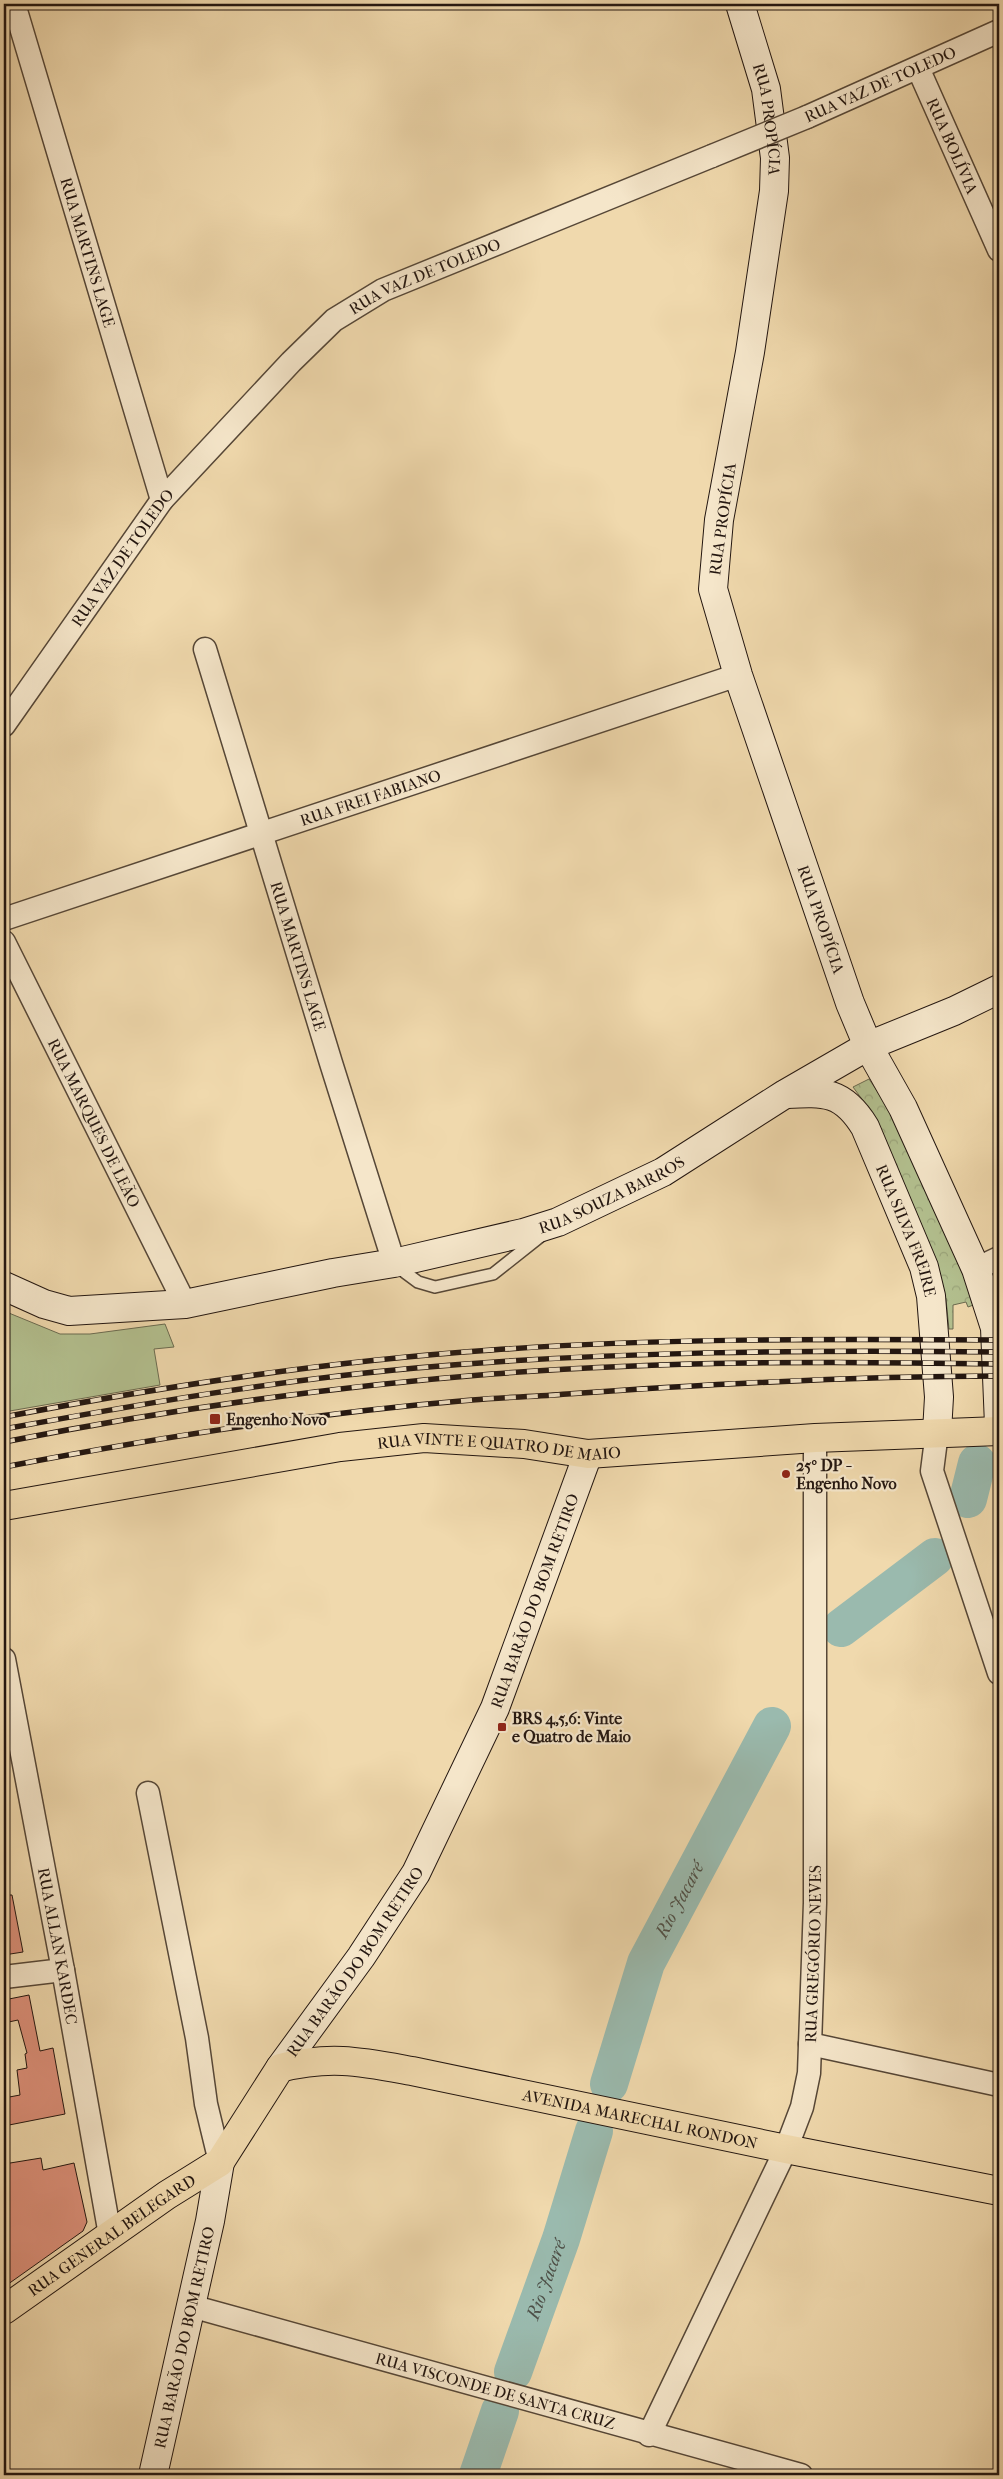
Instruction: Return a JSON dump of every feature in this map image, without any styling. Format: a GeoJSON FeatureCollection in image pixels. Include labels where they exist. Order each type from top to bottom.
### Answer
{"type":"FeatureCollection","features":[{"type":"Feature","properties":{"kind":"main road","name":"RUA PROPÍCIA"},"geometry":{"type":"LineString","coordinates":[[740,4],[766,89],[775,158],[774,191],[750,352],[715,551],[713,589],[738,675],[863,1034]]}},
{"type":"Feature","properties":{"kind":"main road","name":"RUA SOUZA BARROS"},"geometry":{"type":"LineString","coordinates":[[4,1286],[44,1304],[69,1311],[185,1304],[333,1273],[394,1263],[523,1233],[558,1222],[663,1172],[785,1094],[836,1064],[863,1034],[954,1011],[999,989]]}},
{"type":"Feature","properties":{"kind":"main road"},"geometry":{"type":"LineString","coordinates":[[863,1034],[988,1264],[995,1328],[999,1425]]}},
{"type":"Feature","properties":{"kind":"main road","name":"RUA SILVA FREIRE"},"geometry":{"type":"LineString","coordinates":[[785,1094],[816,1092],[829,1094],[842,1100],[855,1110],[865,1127],[924,1267],[932,1296],[938,1397],[937,1432]]}},
{"type":"Feature","properties":{"kind":"main road","name":"RUA VINTE E QUATRO DE MAIO"},"geometry":{"type":"LineString","coordinates":[[4,1506],[340,1447],[424,1438],[524,1444],[588,1454],[815,1438],[999,1431]]}},
{"type":"Feature","properties":{"kind":"main road","name":"RUA BARÃO DO BOM RETIRO"},"geometry":{"type":"LineString","coordinates":[[153,2475],[210,2221],[220,2162],[280,2068],[361,1957],[416,1873],[495,1708],[588,1454]]}},
{"type":"Feature","properties":{"kind":"main road","name":"AVENIDA MARECHAL RONDON"},"geometry":{"type":"LineString","coordinates":[[280,2068],[305,2062],[350,2060],[412,2071],[786,2150],[999,2190]]}},
{"type":"Feature","properties":{"kind":"main road","name":"RUA GENERAL BELEGARD"},"geometry":{"type":"LineString","coordinates":[[4,2310],[110,2235],[220,2162]]}},
{"type":"Feature","properties":{"kind":"street","name":"RUA MARTINS LAGE"},"geometry":{"type":"LineString","coordinates":[[14,4],[162,500]]}},
{"type":"Feature","properties":{"kind":"street","name":"RUA VAZ DE TOLEDO"},"geometry":{"type":"LineString","coordinates":[[4,725],[162,500],[291,362],[334,320],[383,290],[807,117],[999,31]]}},
{"type":"Feature","properties":{"kind":"street","name":"RUA BOLÍVIA"},"geometry":{"type":"LineString","coordinates":[[918,68],[999,250]]}},
{"type":"Feature","properties":{"kind":"street","name":"RUA MARTINS LAGE"},"geometry":{"type":"LineString","coordinates":[[205,649],[260,833],[394,1263]]}},
{"type":"Feature","properties":{"kind":"street","name":"RUA FREI FABIANO"},"geometry":{"type":"LineString","coordinates":[[4,919],[738,675]]}},
{"type":"Feature","properties":{"kind":"street","name":"RUA MARQUES DE LEÃO"},"geometry":{"type":"LineString","coordinates":[[4,942],[185,1304]]}},
{"type":"Feature","properties":{"kind":"street"},"geometry":{"type":"LineString","coordinates":[[937,1432],[932,1471],[999,1673]]}},
{"type":"Feature","properties":{"kind":"street","name":"RUA GREGÓRIO NEVES"},"geometry":{"type":"LineString","coordinates":[[649,2435],[786,2150],[804,2098],[810,2073],[815,1903],[815,1438]]}},
{"type":"Feature","properties":{"kind":"street","name":"RUA ALLAN KARDEC"},"geometry":{"type":"LineString","coordinates":[[4,1659],[63,1970],[110,2235]]}},
{"type":"Feature","properties":{"kind":"street"},"geometry":{"type":"LineString","coordinates":[[148,1793],[197,2038],[206,2104],[220,2162]]}},
{"type":"Feature","properties":{"kind":"street"},"geometry":{"type":"LineString","coordinates":[[4,1977],[63,1970]]}},
{"type":"Feature","properties":{"kind":"street"},"geometry":{"type":"LineString","coordinates":[[810,2044],[999,2085]]}},
{"type":"Feature","properties":{"kind":"street","name":"RUA VISCONDE DE SANTA CRUZ"},"geometry":{"type":"LineString","coordinates":[[191,2306],[649,2435],[800,2475]]}},
{"type":"Feature","properties":{"kind":"green space"},"geometry":{"type":"Polygon","coordinates":[[[869,1079],[892,1113],[976,1304],[968,1307],[966,1302],[953,1305],[953,1329],[949,1329],[946,1299],[926,1242],[873,1114],[853,1087],[869,1079]]]}},
{"type":"Feature","properties":{"kind":"green space"},"geometry":{"type":"Polygon","coordinates":[[[4,1311],[60,1334],[90,1334],[165,1324],[174,1347],[154,1349],[160,1385],[4,1412],[4,1311]]]}},
{"type":"Feature","properties":{"kind":"building"},"geometry":{"type":"Polygon","coordinates":[[[4,1895],[12,1895],[23,1952],[4,1955],[4,1895]]]}},
{"type":"Feature","properties":{"kind":"building"},"geometry":{"type":"Polygon","coordinates":[[[29,1995],[40,2051],[53,2048],[65,2114],[4,2126],[4,2098],[20,2095],[17,2070],[27,2068],[25,2054],[27,2053],[18,2020],[4,2023],[4,2000],[29,1995]]]}},
{"type":"Feature","properties":{"kind":"building"},"geometry":{"type":"Polygon","coordinates":[[[41,2158],[43,2170],[74,2163],[87,2222],[83,2231],[4,2287],[4,2164],[41,2158]]]}},
{"type":"Feature","properties":{"kind":"waterway","name":"Rio Jacaré"},"geometry":{"type":"LineString","coordinates":[[968,1499],[977,1463]]}},
{"type":"Feature","properties":{"kind":"waterway","name":"Rio Jacaré"},"geometry":{"type":"LineString","coordinates":[[841,1628],[935,1557]]}},
{"type":"Feature","properties":{"kind":"waterway","name":"Rio Jacaré"},"geometry":{"type":"LineString","coordinates":[[609,2084],[646,1963],[772,1726]]}},
{"type":"Feature","properties":{"kind":"waterway","name":"Rio Jacaré"},"geometry":{"type":"LineString","coordinates":[[513,2372],[561,2239],[594,2131]]}},
{"type":"Feature","properties":{"kind":"waterway","name":"Rio Jacaré"},"geometry":{"type":"LineString","coordinates":[[478,2475],[500,2411]]}},
{"type":"Feature","properties":{"kind":"railway"},"geometry":{"type":"LineString","coordinates":[[4,1417],[125,1395],[247,1376],[369,1361],[492,1350],[682,1341],[999,1340]]}},
{"type":"Feature","properties":{"kind":"railway"},"geometry":{"type":"LineString","coordinates":[[4,1429],[261,1386],[364,1373],[489,1362],[708,1353],[853,1351],[999,1352]]}},
{"type":"Feature","properties":{"kind":"railway"},"geometry":{"type":"LineString","coordinates":[[4,1442],[64,1430],[247,1401],[431,1379],[492,1374],[682,1364],[873,1362],[999,1364]]}},
{"type":"Feature","properties":{"kind":"railway"},"geometry":{"type":"LineString","coordinates":[[4,1467],[237,1427],[413,1405],[729,1384],[891,1377],[999,1376]]}},
{"type":"Feature","properties":{"kind":"place","name":"Engenho Novo"},"geometry":{"type":"Point","coordinates":[215,1419]}},
{"type":"Feature","properties":{"kind":"place","name":"25º DP - Engenho Novo"},"geometry":{"type":"Point","coordinates":[786,1474]}},
{"type":"Feature","properties":{"kind":"place","name":"BRS 4,5,6: Vinte e Quatro de Maio"},"geometry":{"type":"Point","coordinates":[502,1727]}}]}
